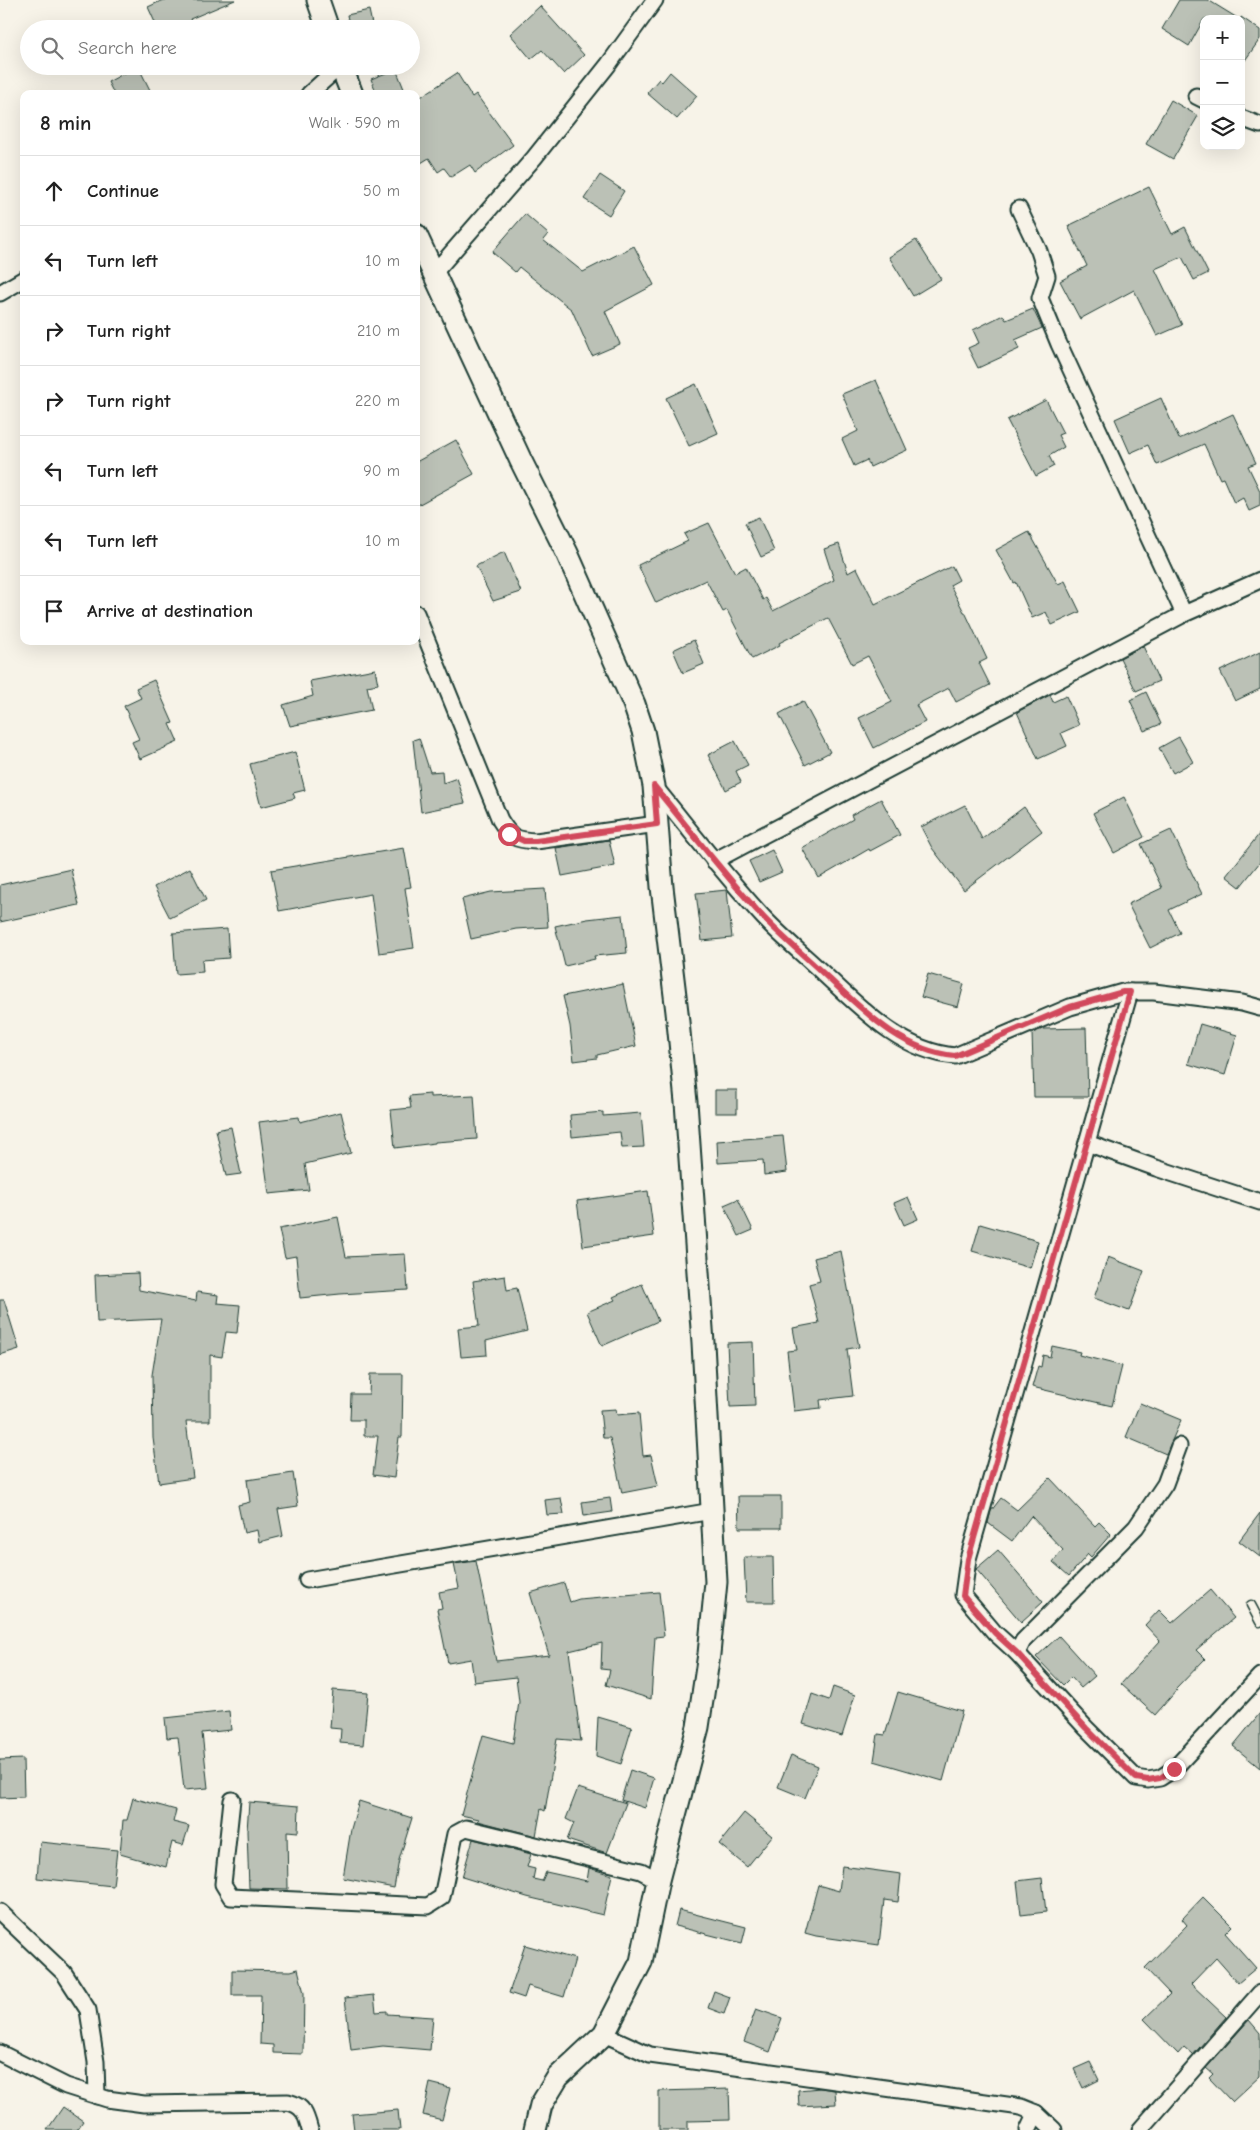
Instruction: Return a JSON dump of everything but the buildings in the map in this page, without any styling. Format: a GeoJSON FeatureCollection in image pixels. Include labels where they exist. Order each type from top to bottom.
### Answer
{"type":"FeatureCollection","features":[{"type":"Feature","properties":{"kind":"street"},"geometry":{"type":"LineString","coordinates":[[318,0],[325,20]]}},
{"type":"Feature","properties":{"kind":"street"},"geometry":{"type":"LineString","coordinates":[[434,273],[540,151],[655,0]]}},
{"type":"Feature","properties":{"kind":"street"},"geometry":{"type":"LineString","coordinates":[[314,90],[330,75]]}},
{"type":"Feature","properties":{"kind":"street"},"geometry":{"type":"LineString","coordinates":[[344,75],[350,90]]}},
{"type":"Feature","properties":{"kind":"street"},"geometry":{"type":"LineString","coordinates":[[1245,119],[1260,125]]}},
{"type":"Feature","properties":{"kind":"street"},"geometry":{"type":"LineString","coordinates":[[1019,209],[1039,251],[1047,276],[1040,298],[1059,344],[1184,614]]}},
{"type":"Feature","properties":{"kind":"street"},"geometry":{"type":"LineString","coordinates":[[420,244],[521,461],[567,553],[634,704],[643,731],[654,786],[662,887],[686,1102],[712,1511],[716,1582],[709,1654],[698,1728],[658,1880],[640,1962],[604,2034],[558,2077],[541,2105],[534,2130]]}},
{"type":"Feature","properties":{"kind":"street"},"geometry":{"type":"LineString","coordinates":[[0,293],[20,281]]}},
{"type":"Feature","properties":{"kind":"street"},"geometry":{"type":"LineString","coordinates":[[714,861],[1184,614],[1260,580]]}},
{"type":"Feature","properties":{"kind":"street"},"geometry":{"type":"LineString","coordinates":[[420,623],[500,820],[509,834],[524,841],[536,841],[657,824]]}},
{"type":"Feature","properties":{"kind":"street"},"geometry":{"type":"LineString","coordinates":[[654,786],[714,861],[764,919],[876,1022],[912,1044],[955,1056],[1070,1007],[1123,992],[1183,996],[1242,1003],[1260,1008]]}},
{"type":"Feature","properties":{"kind":"street"},"geometry":{"type":"LineString","coordinates":[[1130,992],[968,1559],[963,1596],[995,1633],[1017,1653],[1086,1728],[1136,1778],[1148,1780],[1160,1778],[1174,1769],[1260,1676]]}},
{"type":"Feature","properties":{"kind":"street"},"geometry":{"type":"LineString","coordinates":[[1087,1143],[1260,1202]]}},
{"type":"Feature","properties":{"kind":"street"},"geometry":{"type":"LineString","coordinates":[[1017,1653],[1024,1641],[1136,1527],[1165,1484],[1179,1446]]}},
{"type":"Feature","properties":{"kind":"street"},"geometry":{"type":"LineString","coordinates":[[307,1580],[712,1511]]}},
{"type":"Feature","properties":{"kind":"street"},"geometry":{"type":"LineString","coordinates":[[232,1800],[222,1884],[231,1898],[428,1906],[442,1897],[455,1834],[466,1828],[641,1871],[658,1880]]}},
{"type":"Feature","properties":{"kind":"street"},"geometry":{"type":"LineString","coordinates":[[0,1912],[64,1973],[88,2010],[96,2062],[97,2096]]}},
{"type":"Feature","properties":{"kind":"street"},"geometry":{"type":"LineString","coordinates":[[1140,2130],[1260,1992]]}},
{"type":"Feature","properties":{"kind":"street"},"geometry":{"type":"LineString","coordinates":[[604,2034],[650,2055],[1021,2107],[1036,2113],[1054,2130]]}},
{"type":"Feature","properties":{"kind":"street"},"geometry":{"type":"LineString","coordinates":[[0,2053],[66,2086],[97,2096],[144,2104],[288,2102],[302,2108],[310,2130]]}},
{"type":"Feature","properties":{"kind":"street"},"geometry":{"type":"LineString","coordinates":[[1028,2130],[1036,2113]]}},
{"type":"Feature","properties":{"kind":"lane"},"geometry":{"type":"LineString","coordinates":[[1250,1605],[1260,1622]]}},
{"type":"Feature","properties":{"kind":"route"},"geometry":{"type":"LineString","coordinates":[[509,834],[524,841],[536,841],[657,824],[654,786],[714,861],[764,919],[876,1022],[912,1044],[946,1056],[955,1056],[1070,1007],[1123,992],[1130,992],[968,1559],[963,1596],[995,1633],[1017,1653],[1086,1728],[1136,1778],[1148,1780],[1160,1778],[1174,1769]]}}]}
